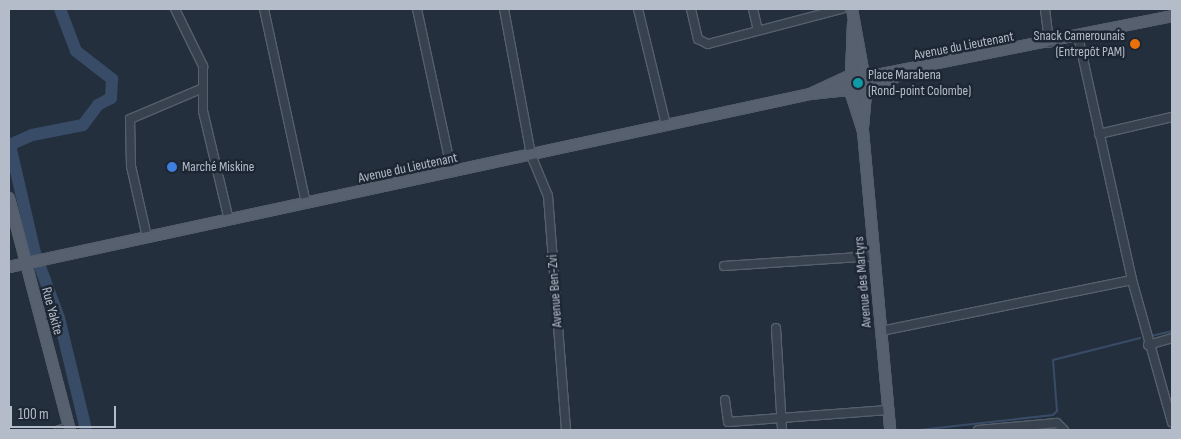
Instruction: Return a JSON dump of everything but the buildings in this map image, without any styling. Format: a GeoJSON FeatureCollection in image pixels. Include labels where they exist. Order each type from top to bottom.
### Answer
{"type":"FeatureCollection","features":[{"type":"Feature","properties":{"kind":"main road"},"geometry":{"type":"LineString","coordinates":[[853,14],[865,76]]}},
{"type":"Feature","properties":{"kind":"main road"},"geometry":{"type":"LineString","coordinates":[[850,76],[853,14]]}},
{"type":"Feature","properties":{"kind":"main road","name":"Avenue du Lieutenant"},"geometry":{"type":"LineString","coordinates":[[812,93],[850,76],[908,72],[1172,16]]}},
{"type":"Feature","properties":{"kind":"main road","name":"Avenue du Lieutenant"},"geometry":{"type":"LineString","coordinates":[[9,267],[812,93],[867,91],[908,72]]}},
{"type":"Feature","properties":{"kind":"main road","name":"Avenue des Martyrs"},"geometry":{"type":"LineString","coordinates":[[850,76],[849,92],[863,131]]}},
{"type":"Feature","properties":{"kind":"main road","name":"Avenue des Martyrs"},"geometry":{"type":"LineString","coordinates":[[865,76],[867,91],[863,131],[890,430]]}},
{"type":"Feature","properties":{"kind":"main road","name":"Rue Yakite"},"geometry":{"type":"LineString","coordinates":[[9,198],[27,263],[66,429]]}},
{"type":"Feature","properties":{"kind":"street"},"geometry":{"type":"LineString","coordinates":[[175,9],[203,66],[203,110],[229,220]]}},
{"type":"Feature","properties":{"kind":"street"},"geometry":{"type":"LineString","coordinates":[[264,9],[306,204]]}},
{"type":"Feature","properties":{"kind":"street"},"geometry":{"type":"LineString","coordinates":[[417,9],[452,172]]}},
{"type":"Feature","properties":{"kind":"street","name":"Avenue Ben-Zvi"},"geometry":{"type":"LineString","coordinates":[[504,9],[531,154],[548,196],[566,430]]}},
{"type":"Feature","properties":{"kind":"street"},"geometry":{"type":"LineString","coordinates":[[638,9],[666,125]]}},
{"type":"Feature","properties":{"kind":"street"},"geometry":{"type":"LineString","coordinates":[[692,9],[702,43],[841,9]]}},
{"type":"Feature","properties":{"kind":"street"},"geometry":{"type":"LineString","coordinates":[[753,9],[758,30]]}},
{"type":"Feature","properties":{"kind":"street"},"geometry":{"type":"LineString","coordinates":[[1045,9],[1049,43]]}},
{"type":"Feature","properties":{"kind":"street"},"geometry":{"type":"LineString","coordinates":[[1078,36],[1132,280],[1148,344],[1172,422]]}},
{"type":"Feature","properties":{"kind":"street"},"geometry":{"type":"LineString","coordinates":[[148,237],[131,166],[130,119],[202,88]]}},
{"type":"Feature","properties":{"kind":"street"},"geometry":{"type":"LineString","coordinates":[[1099,134],[1172,117]]}},
{"type":"Feature","properties":{"kind":"street"},"geometry":{"type":"LineString","coordinates":[[724,266],[875,256]]}},
{"type":"Feature","properties":{"kind":"street"},"geometry":{"type":"LineString","coordinates":[[881,331],[1132,280]]}},
{"type":"Feature","properties":{"kind":"street"},"geometry":{"type":"LineString","coordinates":[[776,328],[782,430]]}},
{"type":"Feature","properties":{"kind":"street"},"geometry":{"type":"LineString","coordinates":[[1148,344],[1172,338]]}},
{"type":"Feature","properties":{"kind":"street"},"geometry":{"type":"LineString","coordinates":[[725,400],[728,422],[888,410]]}},
{"type":"Feature","properties":{"kind":"street"},"geometry":{"type":"LineString","coordinates":[[978,430],[1056,423],[1064,430]]}},
{"type":"Feature","properties":{"kind":"waterway"},"geometry":{"type":"LineString","coordinates":[[60,9],[76,51],[112,79],[111,98],[98,105],[83,125],[32,135],[10,145],[35,253],[59,318],[86,430]]}},
{"type":"Feature","properties":{"kind":"waterway"},"geometry":{"type":"LineString","coordinates":[[1151,336],[1172,331]]}},
{"type":"Feature","properties":{"kind":"waterway"},"geometry":{"type":"LineString","coordinates":[[919,430],[1053,415],[1057,411],[1053,360],[1140,338]]}},
{"type":"Feature","properties":{"kind":"place","name":"Snack Camerounais (Entrepôt PAM)"},"geometry":{"type":"Point","coordinates":[1135,44]}},
{"type":"Feature","properties":{"kind":"place","name":"Place Marabena (Rond-point Colombe)"},"geometry":{"type":"Point","coordinates":[858,83]}},
{"type":"Feature","properties":{"kind":"place","name":"Marché Miskine"},"geometry":{"type":"Point","coordinates":[172,167]}}]}
